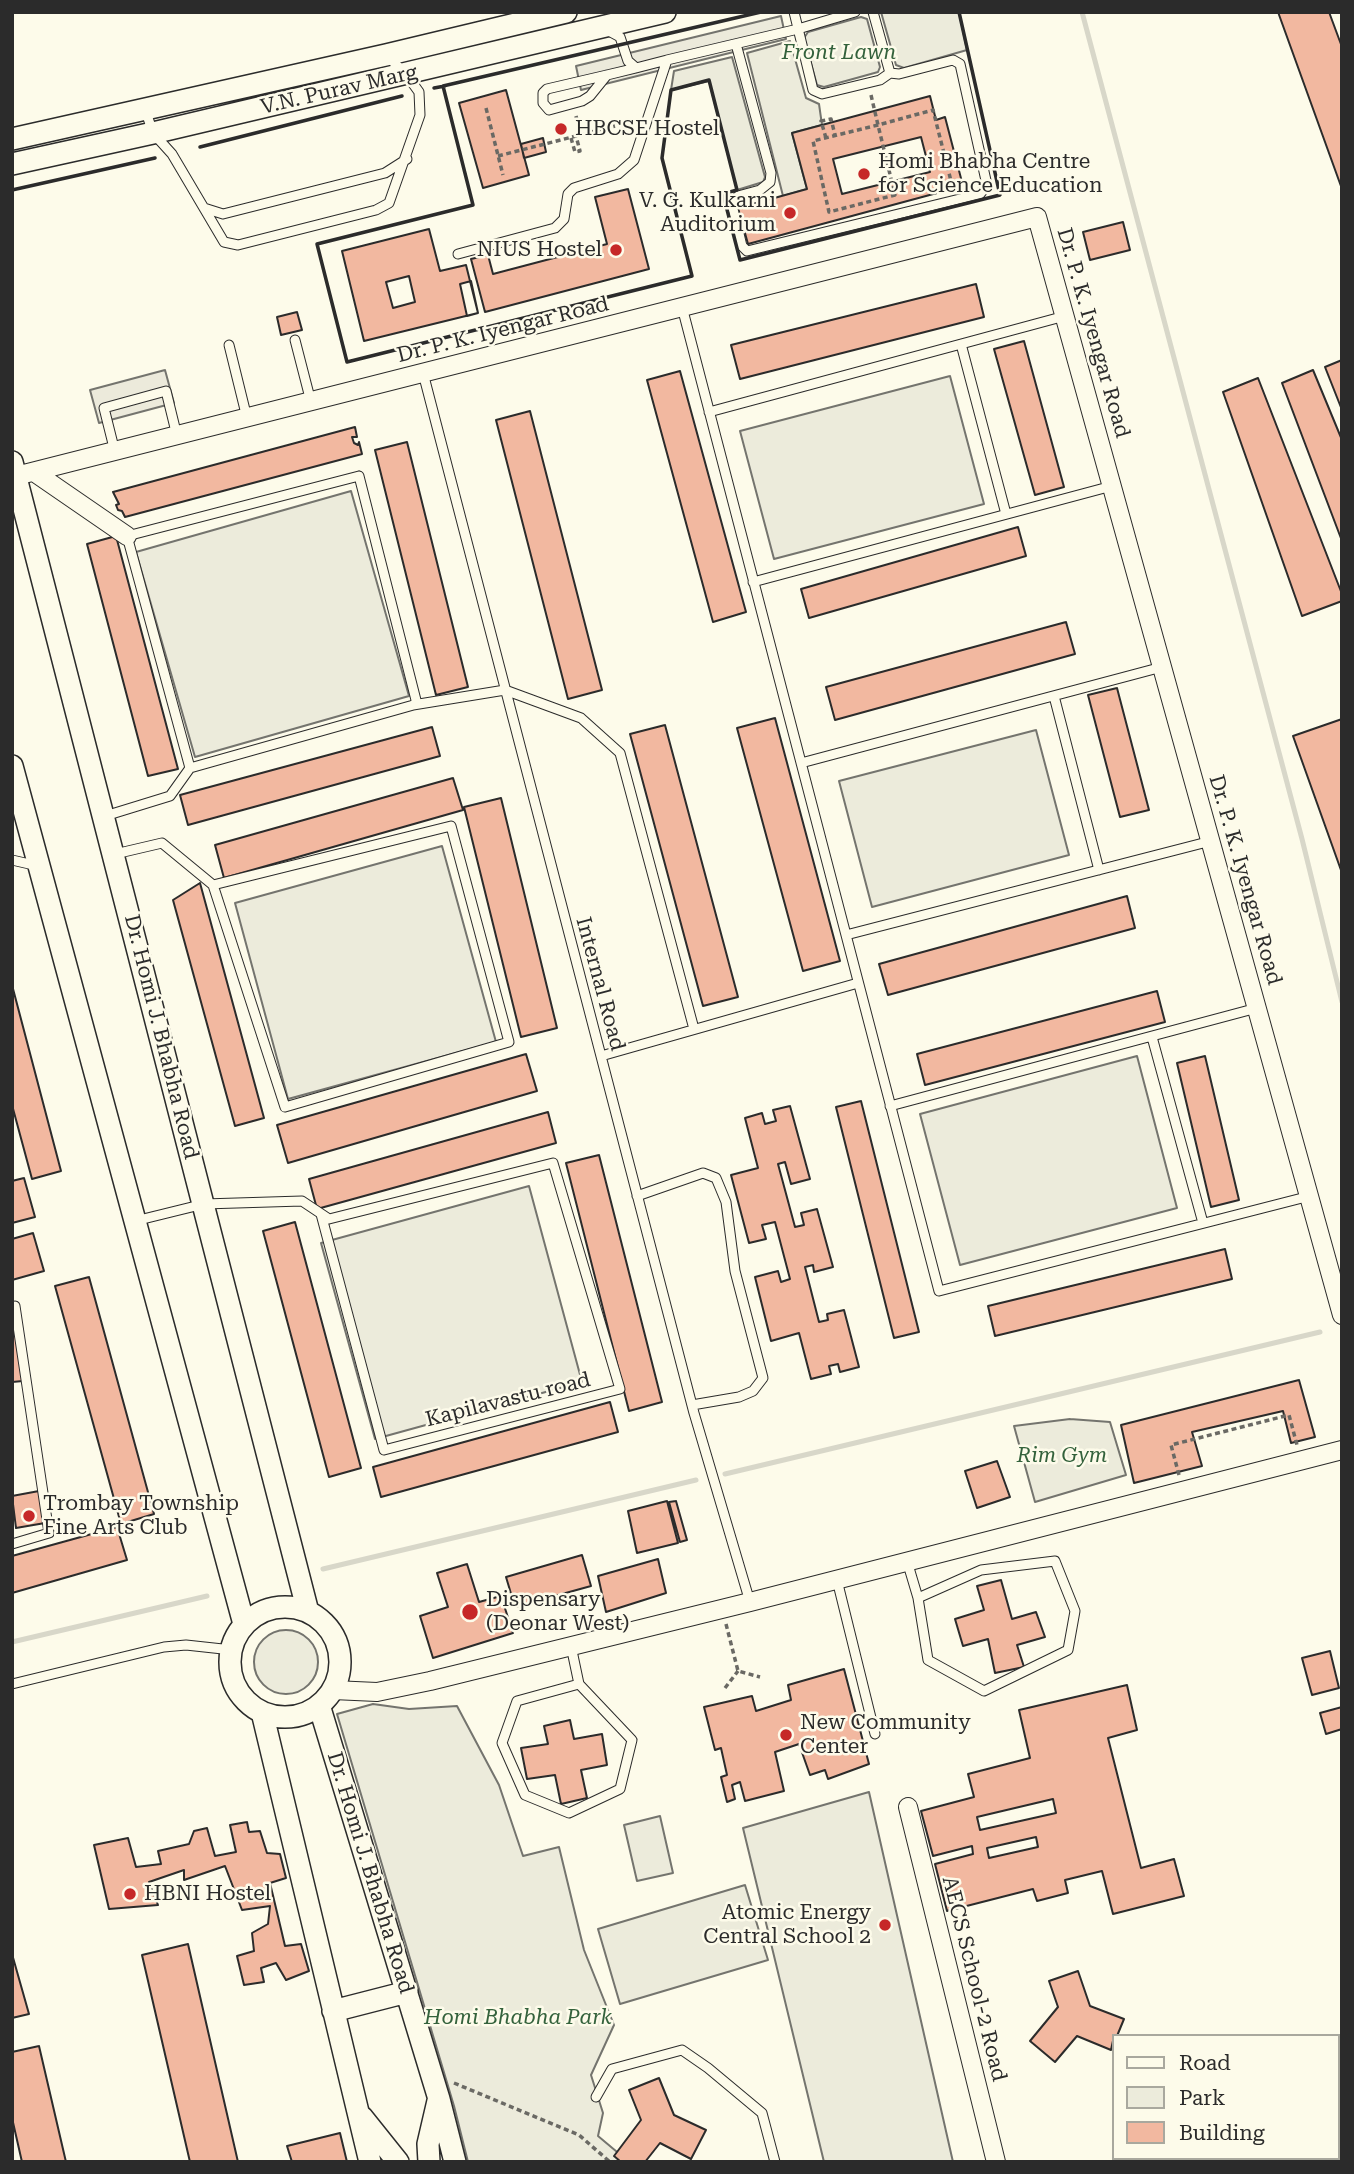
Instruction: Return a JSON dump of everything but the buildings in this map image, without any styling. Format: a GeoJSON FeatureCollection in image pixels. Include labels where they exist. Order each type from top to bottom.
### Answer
{"type":"FeatureCollection","features":[{"type":"Feature","properties":{"kind":"street","name":"V.N. Purav Marg"},"geometry":{"type":"LineString","coordinates":[[12,139],[566,12]]}},
{"type":"Feature","properties":{"kind":"street","name":"V.N. Purav Marg"},"geometry":{"type":"LineString","coordinates":[[12,164],[665,12]]}},
{"type":"Feature","properties":{"kind":"street","name":"Dr. P. K. Iyengar Road"},"geometry":{"type":"LineString","coordinates":[[19,472],[115,452],[1037,217],[1342,1314]]}},
{"type":"Feature","properties":{"kind":"street"},"geometry":{"type":"LineString","coordinates":[[19,472],[127,536]]}},
{"type":"Feature","properties":{"kind":"street","name":"Dr. Homi J. Bhabha Road"},"geometry":{"type":"LineString","coordinates":[[19,472],[308,1612]]}},
{"type":"Feature","properties":{"kind":"street"},"geometry":{"type":"LineString","coordinates":[[12,766],[244,1624]]}},
{"type":"Feature","properties":{"kind":"street"},"geometry":{"type":"LineString","coordinates":[[326,1698],[377,1692],[571,1646],[723,1615],[750,1602],[1342,1450]]}},
{"type":"Feature","properties":{"kind":"street"},"geometry":{"type":"LineString","coordinates":[[277,1608],[308,1612],[323,1622],[334,1636],[340,1654],[340,1672],[326,1698],[302,1715],[281,1717],[262,1712],[246,1701],[235,1686],[230,1668],[232,1650],[244,1624],[277,1608]]}},
{"type":"Feature","properties":{"kind":"street","name":"Dr. Homi J. Bhabha Road"},"geometry":{"type":"LineString","coordinates":[[326,1698],[455,2162]]}},
{"type":"Feature","properties":{"kind":"street"},"geometry":{"type":"LineString","coordinates":[[262,1712],[370,2162]]}},
{"type":"Feature","properties":{"kind":"street","name":"AECS School-2 Road"},"geometry":{"type":"LineString","coordinates":[[908,1807],[996,2162]]}},
{"type":"Feature","properties":{"kind":"street"},"geometry":{"type":"LineString","coordinates":[[333,2011],[407,1992]]}},
{"type":"Feature","properties":{"kind":"street"},"geometry":{"type":"LineString","coordinates":[[429,2162],[428,2144],[439,2099]]}},
{"type":"Feature","properties":{"kind":"street"},"geometry":{"type":"LineString","coordinates":[[357,2110],[398,2162]]}},
{"type":"Feature","properties":{"kind":"lane"},"geometry":{"type":"LineString","coordinates":[[736,44],[771,173],[770,183],[761,190],[738,196],[733,209],[742,246],[747,251],[980,194],[987,185],[960,64],[953,60],[900,74],[891,73],[868,83],[822,94],[813,90],[794,12]]}},
{"type":"Feature","properties":{"kind":"lane"},"geometry":{"type":"LineString","coordinates":[[607,75],[590,96],[572,104],[549,110],[543,103],[543,93],[547,89],[798,29],[855,12]]}},
{"type":"Feature","properties":{"kind":"lane"},"geometry":{"type":"LineString","coordinates":[[873,12],[891,73]]}},
{"type":"Feature","properties":{"kind":"lane"},"geometry":{"type":"LineString","coordinates":[[601,27],[620,37],[628,61],[636,68]]}},
{"type":"Feature","properties":{"kind":"lane"},"geometry":{"type":"LineString","coordinates":[[145,109],[153,133],[172,154],[224,242],[251,242],[389,203],[421,115],[419,92],[407,74],[386,55]]}},
{"type":"Feature","properties":{"kind":"lane"},"geometry":{"type":"LineString","coordinates":[[458,254],[555,228],[564,219],[568,194],[574,188],[618,174],[634,160],[667,60]]}},
{"type":"Feature","properties":{"kind":"lane"},"geometry":{"type":"LineString","coordinates":[[204,208],[223,214],[385,173],[407,159]]}},
{"type":"Feature","properties":{"kind":"lane"},"geometry":{"type":"LineString","coordinates":[[682,307],[939,1291],[1310,1196]]}},
{"type":"Feature","properties":{"kind":"lane"},"geometry":{"type":"LineString","coordinates":[[709,412],[1065,316]]}},
{"type":"Feature","properties":{"kind":"lane"},"geometry":{"type":"LineString","coordinates":[[295,340],[311,402]]}},
{"type":"Feature","properties":{"kind":"lane"},"geometry":{"type":"LineString","coordinates":[[961,344],[1006,514]]}},
{"type":"Feature","properties":{"kind":"lane"},"geometry":{"type":"LineString","coordinates":[[229,345],[247,418]]}},
{"type":"Feature","properties":{"kind":"lane","name":"Internal Road"},"geometry":{"type":"LineString","coordinates":[[423,373],[692,1405],[750,1602]]}},
{"type":"Feature","properties":{"kind":"lane"},"geometry":{"type":"LineString","coordinates":[[115,452],[104,408],[166,391],[177,436]]}},
{"type":"Feature","properties":{"kind":"lane"},"geometry":{"type":"LineString","coordinates":[[105,816],[170,796],[190,768],[417,704],[359,476],[127,536],[190,768]]}},
{"type":"Feature","properties":{"kind":"lane"},"geometry":{"type":"LineString","coordinates":[[753,582],[1112,486]]}},
{"type":"Feature","properties":{"kind":"lane"},"geometry":{"type":"LineString","coordinates":[[801,763],[1162,667]]}},
{"type":"Feature","properties":{"kind":"lane"},"geometry":{"type":"LineString","coordinates":[[410,706],[505,690],[582,718],[620,752],[694,1029]]}},
{"type":"Feature","properties":{"kind":"lane"},"geometry":{"type":"LineString","coordinates":[[1054,696],[1099,870]]}},
{"type":"Feature","properties":{"kind":"lane"},"geometry":{"type":"LineString","coordinates":[[115,854],[162,843],[213,885],[285,1107],[509,1042],[451,826],[213,885]]}},
{"type":"Feature","properties":{"kind":"lane"},"geometry":{"type":"LineString","coordinates":[[846,935],[1211,841]]}},
{"type":"Feature","properties":{"kind":"lane"},"geometry":{"type":"LineString","coordinates":[[12,860],[39,866]]}},
{"type":"Feature","properties":{"kind":"lane"},"geometry":{"type":"LineString","coordinates":[[601,1056],[858,983]]}},
{"type":"Feature","properties":{"kind":"lane"},"geometry":{"type":"LineString","coordinates":[[891,1106],[1257,1008]]}},
{"type":"Feature","properties":{"kind":"lane"},"geometry":{"type":"LineString","coordinates":[[1152,1037],[1203,1223]]}},
{"type":"Feature","properties":{"kind":"lane","name":"Kapilavastu road"},"geometry":{"type":"LineString","coordinates":[[135,1221],[204,1204],[302,1201],[321,1213],[329,1219],[553,1163],[620,1389],[384,1450],[321,1213]]}},
{"type":"Feature","properties":{"kind":"lane"},"geometry":{"type":"LineString","coordinates":[[637,1196],[703,1174],[716,1178],[726,1202],[735,1271],[763,1377],[753,1391],[739,1397],[692,1405]]}},
{"type":"Feature","properties":{"kind":"lane"},"geometry":{"type":"LineString","coordinates":[[12,1307],[15,1306],[49,1533],[12,1544]]}},
{"type":"Feature","properties":{"kind":"lane"},"geometry":{"type":"LineString","coordinates":[[907,1561],[918,1598],[928,1660],[984,1691],[1068,1650],[1075,1611],[1055,1562],[981,1570],[918,1598]]}},
{"type":"Feature","properties":{"kind":"lane"},"geometry":{"type":"LineString","coordinates":[[837,1579],[876,1734]]}},
{"type":"Feature","properties":{"kind":"lane"},"geometry":{"type":"LineString","coordinates":[[12,1684],[164,1647],[186,1645],[232,1650]]}},
{"type":"Feature","properties":{"kind":"lane"},"geometry":{"type":"LineString","coordinates":[[571,1646],[579,1684],[632,1740],[620,1789],[569,1813],[524,1795],[502,1743],[517,1701],[579,1684]]}},
{"type":"Feature","properties":{"kind":"lane"},"geometry":{"type":"LineString","coordinates":[[596,2097],[612,2069],[681,2050],[708,2068],[762,2113],[775,2162]]}},
{"type":"Feature","properties":{"kind":"path"},"geometry":{"type":"LineString","coordinates":[[868,83],[878,125],[895,195],[829,212],[813,141],[878,125],[933,110],[951,181]]}},
{"type":"Feature","properties":{"kind":"path"},"geometry":{"type":"LineString","coordinates":[[572,104],[576,136]]}},
{"type":"Feature","properties":{"kind":"path"},"geometry":{"type":"LineString","coordinates":[[486,108],[503,175]]}},
{"type":"Feature","properties":{"kind":"path"},"geometry":{"type":"LineString","coordinates":[[826,138],[821,121],[831,119],[835,135]]}},
{"type":"Feature","properties":{"kind":"path"},"geometry":{"type":"LineString","coordinates":[[498,156],[615,126]]}},
{"type":"Feature","properties":{"kind":"path"},"geometry":{"type":"LineString","coordinates":[[1180,1479],[1171,1445],[1289,1415],[1299,1450]]}},
{"type":"Feature","properties":{"kind":"path"},"geometry":{"type":"LineString","coordinates":[[723,1615],[738,1671]]}},
{"type":"Feature","properties":{"kind":"path"},"geometry":{"type":"LineString","coordinates":[[738,1671],[760,1677]]}},
{"type":"Feature","properties":{"kind":"path"},"geometry":{"type":"LineString","coordinates":[[725,1688],[738,1671]]}},
{"type":"Feature","properties":{"kind":"path"},"geometry":{"type":"LineString","coordinates":[[431,2073],[579,2134],[610,2162]]}},
{"type":"Feature","properties":{"kind":"green space"},"geometry":{"type":"Polygon","coordinates":[[[881,12],[959,12],[967,50],[904,68],[896,65],[881,12]]]}},
{"type":"Feature","properties":{"kind":"green space","name":"Front Lawn"},"geometry":{"type":"Polygon","coordinates":[[[861,17],[867,19],[880,67],[878,72],[824,87],[817,85],[804,38],[808,32],[861,17]]]}},
{"type":"Feature","properties":{"kind":"green space"},"geometry":{"type":"Polygon","coordinates":[[[790,41],[806,98],[819,104],[822,125],[792,133],[807,189],[783,196],[747,53],[790,41]]]}},
{"type":"Feature","properties":{"kind":"green space"},"geometry":{"type":"Polygon","coordinates":[[[732,57],[765,177],[763,182],[737,190],[709,81],[671,90],[674,71],[732,57]]]}},
{"type":"Feature","properties":{"kind":"green space"},"geometry":{"type":"Polygon","coordinates":[[[950,376],[984,504],[774,559],[740,431],[950,376]]]}},
{"type":"Feature","properties":{"kind":"green space"},"geometry":{"type":"Polygon","coordinates":[[[351,491],[409,696],[195,757],[136,552],[351,491]]]}},
{"type":"Feature","properties":{"kind":"green space"},"geometry":{"type":"Polygon","coordinates":[[[1036,730],[1069,855],[872,907],[839,781],[1036,730]]]}},
{"type":"Feature","properties":{"kind":"green space"},"geometry":{"type":"Polygon","coordinates":[[[442,846],[496,1042],[288,1099],[235,903],[442,846]]]}},
{"type":"Feature","properties":{"kind":"green space"},"geometry":{"type":"Polygon","coordinates":[[[1137,1056],[1177,1208],[960,1265],[920,1114],[1137,1056]]]}},
{"type":"Feature","properties":{"kind":"green space"},"geometry":{"type":"Polygon","coordinates":[[[529,1186],[582,1382],[375,1439],[321,1243],[529,1186]]]}},
{"type":"Feature","properties":{"kind":"green space","name":"Rim Gym"},"geometry":{"type":"Polygon","coordinates":[[[1070,1419],[1110,1422],[1126,1475],[1035,1502],[1014,1426],[1070,1419]]]}},
{"type":"Feature","properties":{"kind":"green space"},"geometry":{"type":"Polygon","coordinates":[[[286,1630],[304,1636],[312,1644],[318,1662],[312,1680],[304,1688],[286,1694],[268,1688],[260,1680],[254,1662],[260,1644],[268,1636],[286,1630]]]}},
{"type":"Feature","properties":{"kind":"green space","name":"Homi Bhabha Park"},"geometry":{"type":"Polygon","coordinates":[[[373,1704],[409,1709],[457,1706],[499,1785],[523,1856],[559,1847],[584,1950],[614,2025],[591,2075],[603,2113],[598,2136],[629,2162],[468,2162],[454,2106],[337,1714],[373,1704]]]}},
{"type":"Feature","properties":{"kind":"green space"},"geometry":{"type":"Polygon","coordinates":[[[869,1792],[953,2162],[824,2162],[743,1828],[869,1792]]]}},
{"type":"Feature","properties":{"kind":"green space"},"geometry":{"type":"Polygon","coordinates":[[[660,1816],[673,1873],[637,1881],[624,1825],[660,1816]]]}},
{"type":"Feature","properties":{"kind":"green space"},"geometry":{"type":"Polygon","coordinates":[[[745,1885],[768,1960],[620,2004],[598,1929],[745,1885]]]}},
{"type":"Feature","properties":{"kind":"shaded area"},"geometry":{"type":"Polygon","coordinates":[[[781,16],[786,39],[581,90],[576,66],[781,16]]]}},
{"type":"Feature","properties":{"kind":"shaded area"},"geometry":{"type":"Polygon","coordinates":[[[165,370],[174,403],[99,423],[90,390],[165,370]]]}},
{"type":"Feature","properties":{"kind":"waterway"},"geometry":{"type":"LineString","coordinates":[[1082,12],[1302,839],[1342,1002]]}},
{"type":"Feature","properties":{"kind":"waterway"},"geometry":{"type":"LineString","coordinates":[[725,1474],[1320,1332]]}},
{"type":"Feature","properties":{"kind":"waterway"},"geometry":{"type":"LineString","coordinates":[[323,1569],[696,1480]]}},
{"type":"Feature","properties":{"kind":"waterway"},"geometry":{"type":"LineString","coordinates":[[12,1642],[207,1596]]}},
{"type":"Feature","properties":{"kind":"waterway"},"geometry":{"type":"LineString","coordinates":[[1254,2162],[1260,2160]]}},
{"type":"Feature","properties":{"kind":"wall"},"geometry":{"type":"LineString","coordinates":[[761,12],[443,86],[473,205],[317,244],[347,362],[692,276],[662,158],[671,90],[709,80],[737,190],[723,194],[740,260],[1000,195],[959,12]]}},
{"type":"Feature","properties":{"kind":"wall"},"geometry":{"type":"LineString","coordinates":[[434,88],[445,86]]}},
{"type":"Feature","properties":{"kind":"wall"},"geometry":{"type":"LineString","coordinates":[[200,147],[402,96]]}},
{"type":"Feature","properties":{"kind":"wall"},"geometry":{"type":"LineString","coordinates":[[12,190],[155,158]]}},
{"type":"Feature","properties":{"kind":"place","name":"HBCSE Hostel"},"geometry":{"type":"Point","coordinates":[561,129]}},
{"type":"Feature","properties":{"kind":"place","name":"Homi Bhabha Centre for Science Education"},"geometry":{"type":"Point","coordinates":[864,174]}},
{"type":"Feature","properties":{"kind":"place","name":"V. G. Kulkarni Auditorium"},"geometry":{"type":"Point","coordinates":[790,213]}},
{"type":"Feature","properties":{"kind":"place","name":"NIUS Hostel"},"geometry":{"type":"Point","coordinates":[616,250]}},
{"type":"Feature","properties":{"kind":"place","name":"Trombay Township Fine Arts Club"},"geometry":{"type":"Point","coordinates":[29,1516]}},
{"type":"Feature","properties":{"kind":"place","name":"Dispensary (Deonar West)"},"geometry":{"type":"Point","coordinates":[470,1612]}},
{"type":"Feature","properties":{"kind":"place","name":"New Community Center"},"geometry":{"type":"Point","coordinates":[786,1735]}},
{"type":"Feature","properties":{"kind":"place","name":"HBNI Hostel"},"geometry":{"type":"Point","coordinates":[130,1894]}},
{"type":"Feature","properties":{"kind":"place","name":"Atomic Energy Central School 2"},"geometry":{"type":"Point","coordinates":[885,1925]}}]}
